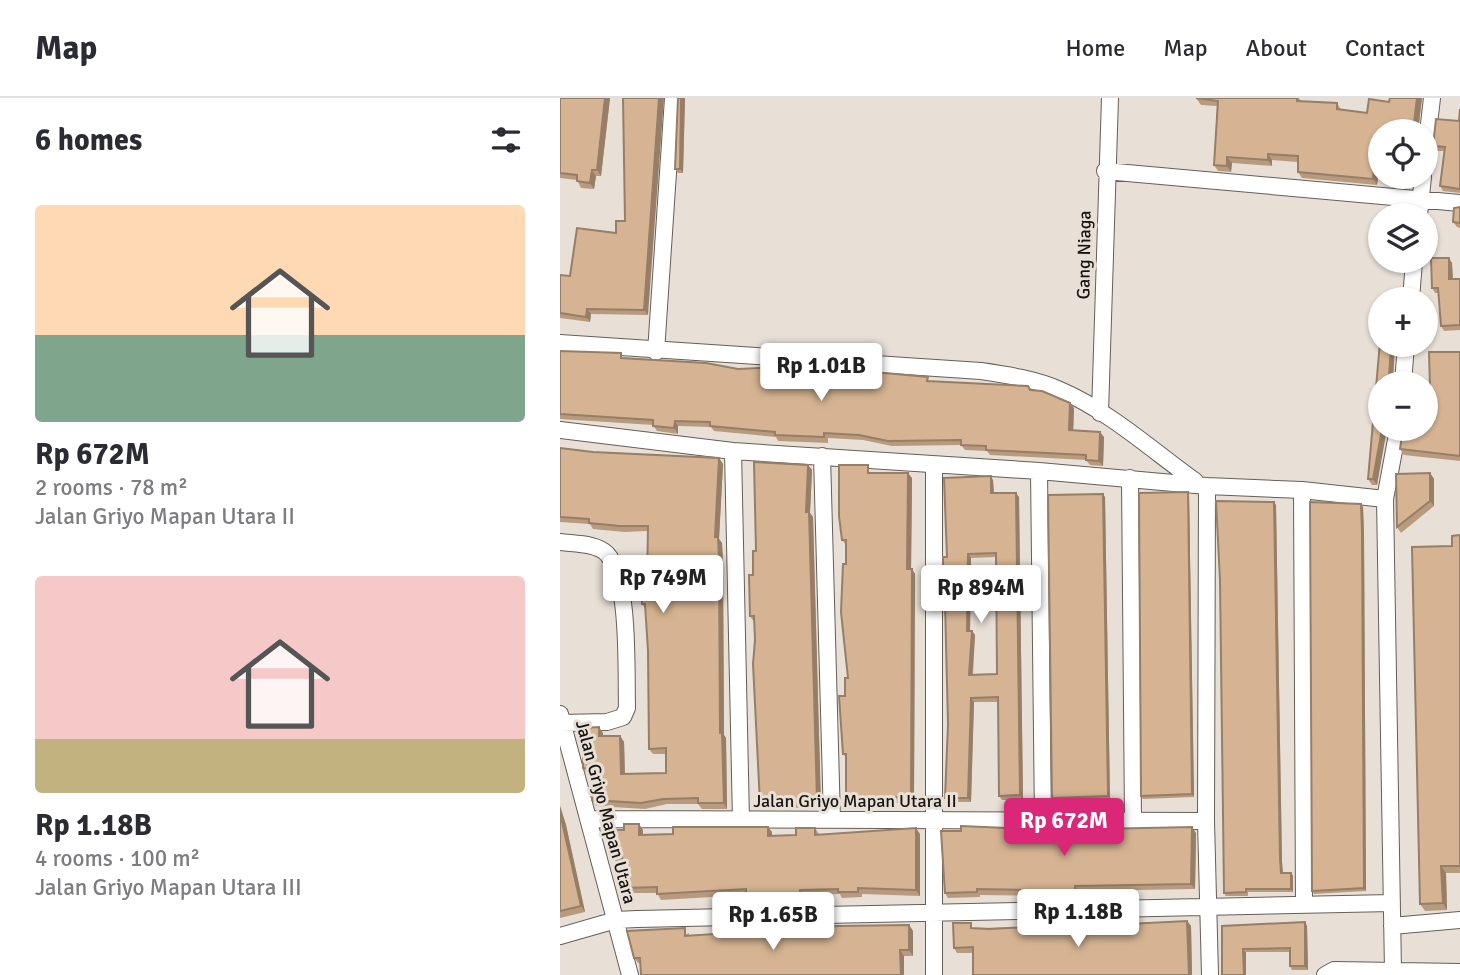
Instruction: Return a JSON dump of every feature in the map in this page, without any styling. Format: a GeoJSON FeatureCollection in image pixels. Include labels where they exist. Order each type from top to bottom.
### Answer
{"type":"FeatureCollection","features":[{"type":"Feature","properties":{"kind":"street"},"geometry":{"type":"LineString","coordinates":[[656,352],[673,98]]}},
{"type":"Feature","properties":{"kind":"street","name":"Gang Niaga"},"geometry":{"type":"LineString","coordinates":[[1100,412],[1105,171],[1110,98]]}},
{"type":"Feature","properties":{"kind":"street"},"geometry":{"type":"LineString","coordinates":[[1430,119],[1432,98]]}},
{"type":"Feature","properties":{"kind":"street"},"geometry":{"type":"LineString","coordinates":[[1105,171],[1460,203]]}},
{"type":"Feature","properties":{"kind":"street"},"geometry":{"type":"LineString","coordinates":[[1420,203],[1422,189]]}},
{"type":"Feature","properties":{"kind":"street"},"geometry":{"type":"LineString","coordinates":[[560,343],[656,352],[981,371],[1020,377],[1060,390],[1100,412],[1202,484]]}},
{"type":"Feature","properties":{"kind":"street"},"geometry":{"type":"LineString","coordinates":[[560,430],[733,450],[1302,490],[1385,499]]}},
{"type":"Feature","properties":{"kind":"street"},"geometry":{"type":"LineString","coordinates":[[1393,971],[1385,499],[1396,441]]}},
{"type":"Feature","properties":{"kind":"street"},"geometry":{"type":"LineString","coordinates":[[733,450],[741,820]]}},
{"type":"Feature","properties":{"kind":"street"},"geometry":{"type":"LineString","coordinates":[[822,456],[832,820]]}},
{"type":"Feature","properties":{"kind":"street"},"geometry":{"type":"LineString","coordinates":[[934,465],[934,975]]}},
{"type":"Feature","properties":{"kind":"street"},"geometry":{"type":"LineString","coordinates":[[1039,471],[1043,821]]}},
{"type":"Feature","properties":{"kind":"street"},"geometry":{"type":"LineString","coordinates":[[1130,478],[1133,821]]}},
{"type":"Feature","properties":{"kind":"street"},"geometry":{"type":"LineString","coordinates":[[1202,484],[1210,975]]}},
{"type":"Feature","properties":{"kind":"street"},"geometry":{"type":"LineString","coordinates":[[1302,490],[1304,905]]}},
{"type":"Feature","properties":{"kind":"street"},"geometry":{"type":"LineString","coordinates":[[560,542],[606,552],[620,581],[627,694],[627,708],[622,717],[607,722],[561,718]]}},
{"type":"Feature","properties":{"kind":"street","name":"Jalan Griyo Mapan Utara"},"geometry":{"type":"LineString","coordinates":[[561,718],[630,975]]}},
{"type":"Feature","properties":{"kind":"street","name":"Jalan Griyo Mapan Utara II"},"geometry":{"type":"LineString","coordinates":[[588,819],[1206,821]]}},
{"type":"Feature","properties":{"kind":"street"},"geometry":{"type":"LineString","coordinates":[[560,936],[616,920],[1392,903]]}},
{"type":"Feature","properties":{"kind":"street"},"geometry":{"type":"LineString","coordinates":[[1392,926],[1460,920]]}},
{"type":"Feature","properties":{"kind":"street"},"geometry":{"type":"LineString","coordinates":[[1325,975],[1335,970],[1460,972]]}},
{"type":"Feature","properties":{"kind":"building"},"geometry":{"type":"Polygon","coordinates":[[[560,98],[605,98],[597,170],[592,170],[590,183],[577,181],[577,175],[560,173],[560,98]]]}},
{"type":"Feature","properties":{"kind":"building"},"geometry":{"type":"Polygon","coordinates":[[[623,98],[659,98],[644,310],[587,309],[586,317],[560,313],[560,275],[570,276],[577,228],[616,233],[616,221],[625,221],[623,98]]]}},
{"type":"Feature","properties":{"kind":"building"},"geometry":{"type":"Polygon","coordinates":[[[678,98],[681,98],[680,169],[675,169],[678,98]]]}},
{"type":"Feature","properties":{"kind":"building"},"geometry":{"type":"Polygon","coordinates":[[[1196,98],[1297,98],[1297,101],[1337,103],[1337,109],[1367,113],[1369,99],[1389,102],[1390,98],[1417,98],[1414,119],[1368,119],[1368,179],[1298,172],[1298,156],[1268,154],[1268,160],[1227,157],[1227,166],[1214,165],[1218,101],[1196,98]]]}},
{"type":"Feature","properties":{"kind":"building"},"geometry":{"type":"Polygon","coordinates":[[[1460,109],[1460,189],[1440,186],[1445,147],[1438,146],[1438,119],[1459,121],[1460,109]]]}},
{"type":"Feature","properties":{"kind":"building"},"geometry":{"type":"Polygon","coordinates":[[[1460,207],[1460,223],[1453,222],[1454,208],[1460,207]]]}},
{"type":"Feature","properties":{"kind":"building"},"geometry":{"type":"Polygon","coordinates":[[[1438,258],[1449,258],[1449,279],[1460,279],[1460,325],[1441,326],[1438,287],[1432,287],[1432,273],[1438,273],[1438,258]]]}},
{"type":"Feature","properties":{"kind":"building"},"geometry":{"type":"Polygon","coordinates":[[[560,351],[621,353],[621,358],[706,363],[738,369],[807,366],[928,377],[927,381],[1028,386],[1030,390],[1042,391],[1070,403],[1069,430],[1100,432],[1099,461],[1086,460],[1086,455],[986,450],[986,446],[961,445],[961,440],[888,441],[859,435],[824,433],[824,437],[775,435],[775,432],[710,426],[710,422],[675,421],[674,428],[653,426],[653,420],[560,414],[560,351]]]}},
{"type":"Feature","properties":{"kind":"building"},"geometry":{"type":"Polygon","coordinates":[[[1438,352],[1460,352],[1460,456],[1400,449],[1401,441],[1438,441],[1438,371],[1430,371],[1429,357],[1438,357],[1438,352]]]}},
{"type":"Feature","properties":{"kind":"building"},"geometry":{"type":"Polygon","coordinates":[[[1379,357],[1390,357],[1389,371],[1377,371],[1379,357]]]}},
{"type":"Feature","properties":{"kind":"building"},"geometry":{"type":"Polygon","coordinates":[[[1371,441],[1380,441],[1373,479],[1368,479],[1371,441]]]}},
{"type":"Feature","properties":{"kind":"building"},"geometry":{"type":"Polygon","coordinates":[[[560,448],[719,458],[715,537],[718,537],[719,559],[720,733],[724,803],[698,803],[698,798],[641,803],[592,800],[592,770],[583,768],[583,728],[599,727],[599,736],[620,736],[621,774],[666,773],[666,748],[649,749],[648,651],[645,604],[642,604],[642,587],[647,587],[648,526],[589,523],[589,519],[560,517],[560,448]]]}},
{"type":"Feature","properties":{"kind":"building"},"geometry":{"type":"Polygon","coordinates":[[[754,462],[808,465],[806,512],[809,512],[817,801],[760,804],[753,664],[754,616],[750,616],[749,575],[753,575],[753,551],[756,551],[754,462]]]}},
{"type":"Feature","properties":{"kind":"building"},"geometry":{"type":"Polygon","coordinates":[[[839,465],[868,465],[868,473],[908,473],[907,569],[912,569],[911,797],[846,798],[846,754],[843,754],[839,696],[845,696],[845,678],[848,678],[841,612],[846,540],[842,540],[839,516],[839,465]]]}},
{"type":"Feature","properties":{"kind":"building"},"geometry":{"type":"Polygon","coordinates":[[[1430,473],[1430,501],[1397,527],[1396,474],[1430,473]]]}},
{"type":"Feature","properties":{"kind":"building"},"geometry":{"type":"Polygon","coordinates":[[[991,476],[991,493],[1016,493],[1020,795],[999,796],[998,697],[971,698],[968,798],[945,798],[948,724],[945,603],[948,603],[948,575],[943,575],[943,557],[947,557],[944,478],[991,476]],[[996,553],[968,554],[967,631],[972,631],[969,675],[997,674],[996,553]]]}},
{"type":"Feature","properties":{"kind":"building"},"geometry":{"type":"Polygon","coordinates":[[[1188,492],[1192,794],[1141,796],[1139,493],[1188,492]]]}},
{"type":"Feature","properties":{"kind":"building"},"geometry":{"type":"Polygon","coordinates":[[[1103,494],[1108,796],[1052,798],[1048,495],[1103,494]]]}},
{"type":"Feature","properties":{"kind":"building"},"geometry":{"type":"Polygon","coordinates":[[[1216,501],[1274,502],[1280,859],[1281,873],[1291,873],[1291,889],[1246,889],[1246,892],[1224,893],[1220,580],[1216,501]]]}},
{"type":"Feature","properties":{"kind":"building"},"geometry":{"type":"Polygon","coordinates":[[[1310,502],[1361,504],[1364,888],[1312,891],[1310,502]]]}},
{"type":"Feature","properties":{"kind":"building"},"geometry":{"type":"Polygon","coordinates":[[[1460,535],[1460,866],[1441,866],[1443,903],[1420,904],[1412,547],[1452,546],[1452,536],[1460,535]]]}},
{"type":"Feature","properties":{"kind":"building"},"geometry":{"type":"Polygon","coordinates":[[[560,813],[581,906],[560,911],[560,813]]]}},
{"type":"Feature","properties":{"kind":"building"},"geometry":{"type":"Polygon","coordinates":[[[624,824],[639,824],[639,835],[673,834],[673,827],[768,827],[768,836],[796,835],[796,828],[815,828],[815,835],[916,828],[916,890],[800,890],[800,894],[779,895],[746,894],[746,889],[657,894],[657,887],[623,888],[622,857],[613,857],[612,830],[624,830],[624,824]]]}},
{"type":"Feature","properties":{"kind":"building"},"geometry":{"type":"Polygon","coordinates":[[[961,826],[1049,830],[1192,827],[1191,884],[1075,886],[1075,891],[977,889],[977,892],[945,893],[941,831],[961,831],[961,826]]]}},
{"type":"Feature","properties":{"kind":"building"},"geometry":{"type":"Polygon","coordinates":[[[1070,920],[1088,920],[1088,926],[1187,921],[1189,975],[973,975],[973,947],[954,948],[953,923],[971,923],[971,928],[989,929],[1070,925],[1070,920]]]}},
{"type":"Feature","properties":{"kind":"building"},"geometry":{"type":"Polygon","coordinates":[[[1305,922],[1305,966],[1290,966],[1290,948],[1243,949],[1244,975],[1222,975],[1222,926],[1305,922]]]}},
{"type":"Feature","properties":{"kind":"building"},"geometry":{"type":"Polygon","coordinates":[[[909,925],[909,950],[900,950],[901,975],[641,975],[640,958],[634,958],[627,931],[685,928],[685,936],[837,926],[909,925]]]}}]}
